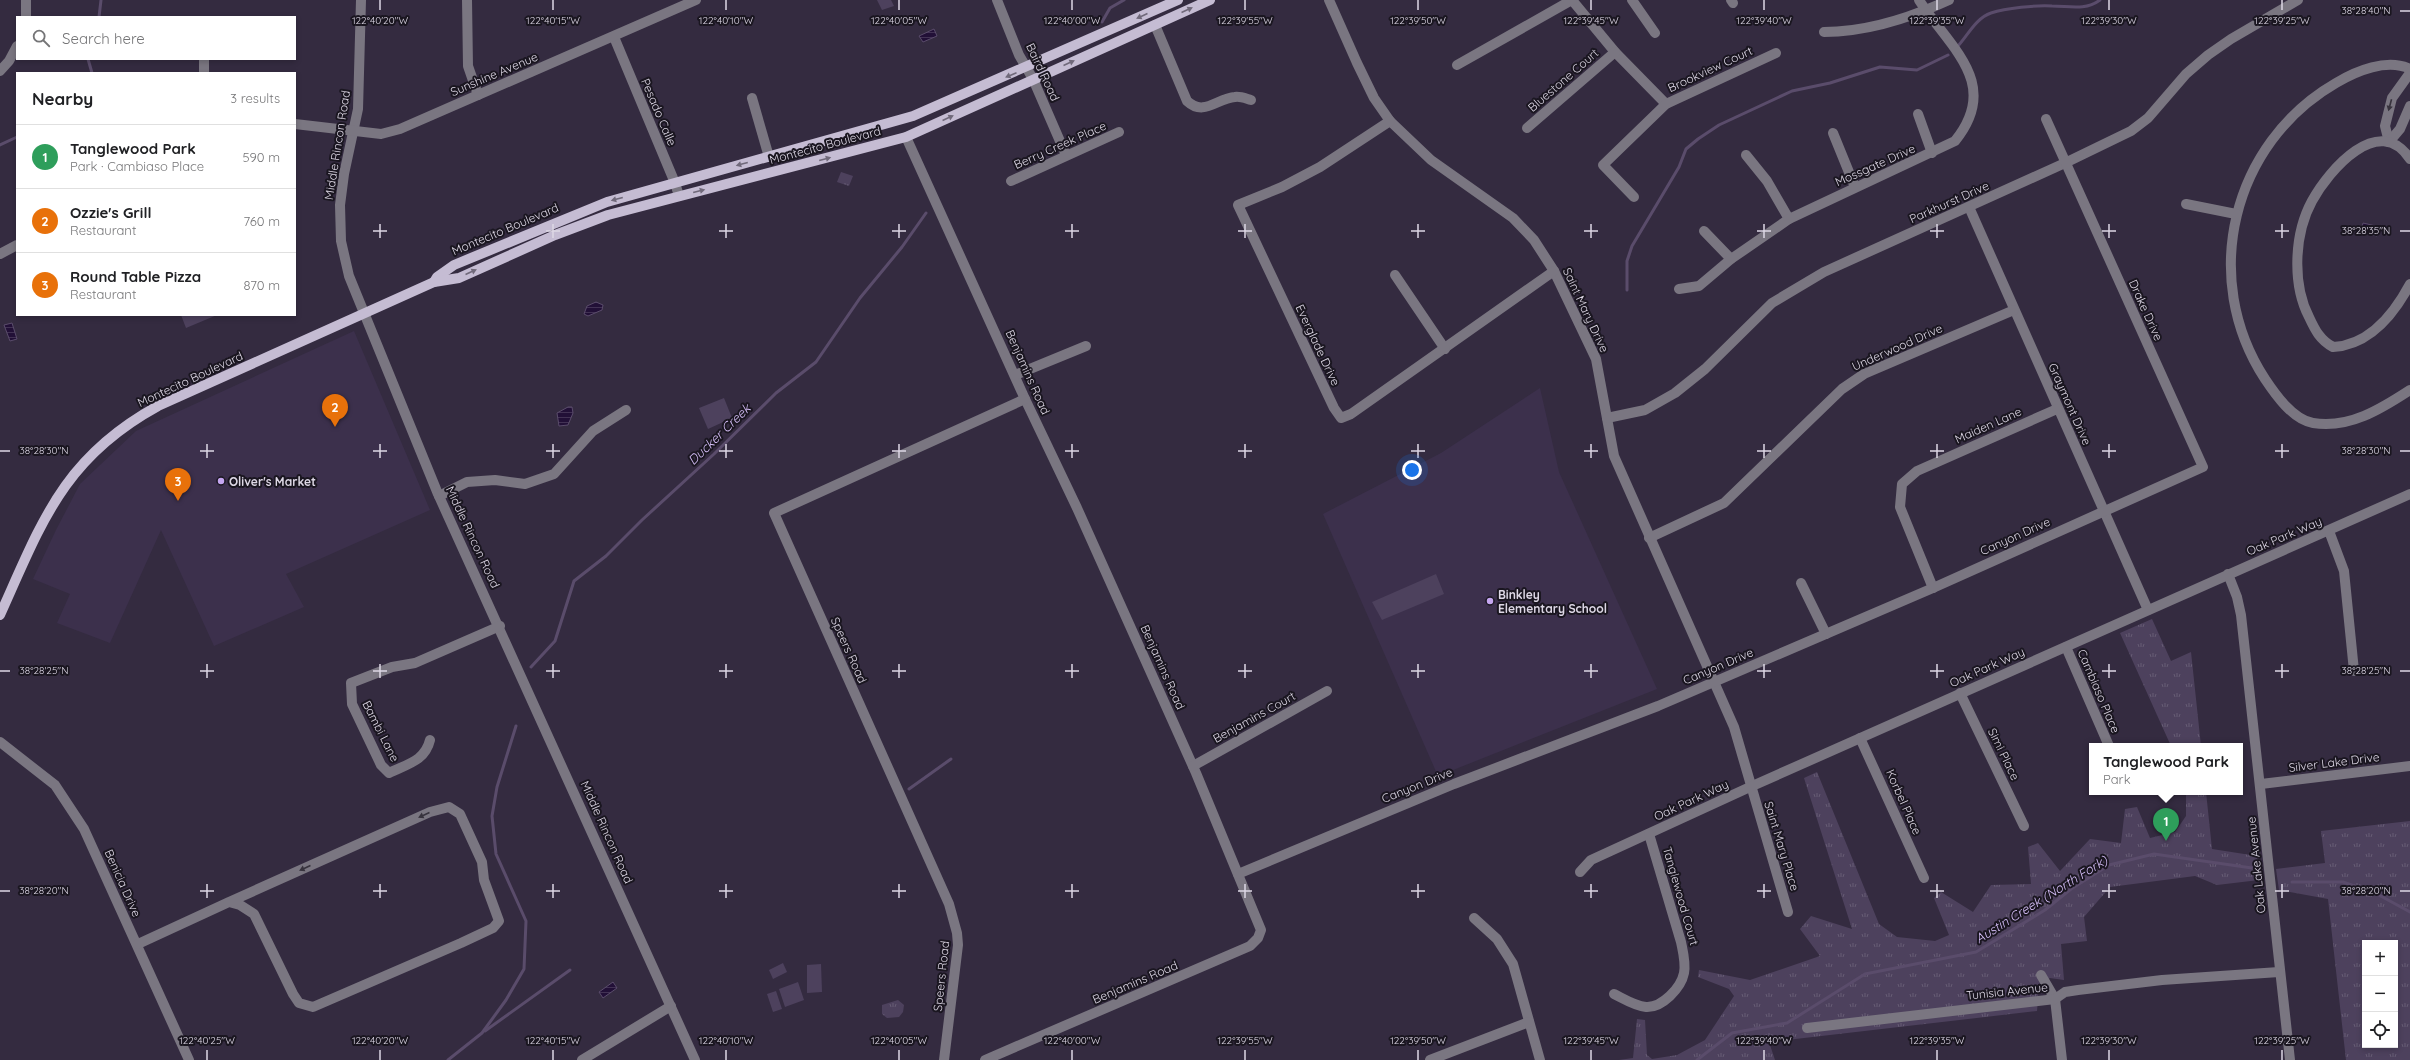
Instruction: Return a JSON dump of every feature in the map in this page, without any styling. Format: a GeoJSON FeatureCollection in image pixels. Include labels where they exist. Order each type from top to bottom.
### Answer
{"type":"FeatureCollection","features":[{"type":"Feature","properties":{"kind":"main road","name":"Montecito Boulevard"},"geometry":{"type":"LineString","coordinates":[[434,282],[437,277],[454,264],[607,202],[892,123],[929,110],[1178,0]]}},
{"type":"Feature","properties":{"kind":"main road","name":"Montecito Boulevard"},"geometry":{"type":"LineString","coordinates":[[0,615],[45,517],[57,495],[76,472],[119,430],[158,406],[434,282],[459,278],[555,235],[608,215],[906,137],[1210,0]]}},
{"type":"Feature","properties":{"kind":"street"},"geometry":{"type":"LineString","coordinates":[[26,0],[26,16]]}},
{"type":"Feature","properties":{"kind":"street","name":"Middle Rincon Road"},"geometry":{"type":"LineString","coordinates":[[360,0],[360,87],[355,132],[344,174],[340,205],[340,232],[349,276],[439,496],[500,626],[695,1060]]}},
{"type":"Feature","properties":{"kind":"street"},"geometry":{"type":"LineString","coordinates":[[467,0],[468,66],[478,95]]}},
{"type":"Feature","properties":{"kind":"street","name":"Sunshine Avenue"},"geometry":{"type":"LineString","coordinates":[[296,124],[312,124],[355,132],[381,134],[400,129],[696,0]]}},
{"type":"Feature","properties":{"kind":"street","name":"Baird Road"},"geometry":{"type":"LineString","coordinates":[[997,0],[1019,55],[1033,79],[1066,155]]}},
{"type":"Feature","properties":{"kind":"street","name":"Saint Mary Drive"},"geometry":{"type":"LineString","coordinates":[[1329,0],[1356,63],[1374,98],[1390,121],[1431,160],[1513,218],[1534,240],[1554,271],[1596,359],[1614,456],[1734,728],[1750,786]]}},
{"type":"Feature","properties":{"kind":"street"},"geometry":{"type":"LineString","coordinates":[[1458,65],[1572,0],[1616,52],[1666,104]]}},
{"type":"Feature","properties":{"kind":"street"},"geometry":{"type":"LineString","coordinates":[[1632,0],[1655,33]]}},
{"type":"Feature","properties":{"kind":"street","name":"Mossgate Drive"},"geometry":{"type":"LineString","coordinates":[[1679,289],[1699,286],[1731,260],[1789,219],[1955,141],[1970,119],[1973,100],[1972,78],[1959,55],[1919,0]]}},
{"type":"Feature","properties":{"kind":"street"},"geometry":{"type":"LineString","coordinates":[[1824,32],[1851,32],[1926,10],[1949,0]]}},
{"type":"Feature","properties":{"kind":"street","name":"Parkhurst Drive"},"geometry":{"type":"LineString","coordinates":[[1607,418],[1645,410],[1675,393],[1706,369],[1772,303],[1794,288],[1824,272],[2065,164],[2131,131],[2148,118],[2186,74],[2208,55],[2231,39],[2298,0]]}},
{"type":"Feature","properties":{"kind":"street"},"geometry":{"type":"LineString","coordinates":[[1155,25],[1187,101],[1193,106],[1201,108],[1235,97],[1251,100]]}},
{"type":"Feature","properties":{"kind":"street","name":"Pesado Calle"},"geometry":{"type":"LineString","coordinates":[[614,37],[675,183],[679,196]]}},
{"type":"Feature","properties":{"kind":"street"},"geometry":{"type":"LineString","coordinates":[[0,71],[9,61],[16,48]]}},
{"type":"Feature","properties":{"kind":"street","name":"Bluestone Court"},"geometry":{"type":"LineString","coordinates":[[1527,128],[1616,52]]}},
{"type":"Feature","properties":{"kind":"street","name":"Brookview Court"},"geometry":{"type":"LineString","coordinates":[[1634,197],[1603,165],[1666,104],[1776,53]]}},
{"type":"Feature","properties":{"kind":"street"},"geometry":{"type":"LineString","coordinates":[[204,60],[204,72]]}},
{"type":"Feature","properties":{"kind":"street"},"geometry":{"type":"LineString","coordinates":[[2410,69],[2392,64],[2374,67],[2347,76],[2320,92],[2292,115],[2262,154],[2247,180],[2236,214],[2230,253],[2234,305],[2255,363],[2285,405],[2311,423],[2339,424],[2360,418],[2382,408],[2410,390]]}},
{"type":"Feature","properties":{"kind":"street"},"geometry":{"type":"LineString","coordinates":[[2389,142],[2385,126],[2392,98],[2410,73]]}},
{"type":"Feature","properties":{"kind":"street"},"geometry":{"type":"LineString","coordinates":[[752,98],[769,157]]}},
{"type":"Feature","properties":{"kind":"street"},"geometry":{"type":"LineString","coordinates":[[2389,142],[2400,129],[2410,106]]}},
{"type":"Feature","properties":{"kind":"street"},"geometry":{"type":"LineString","coordinates":[[1918,114],[1932,153]]}},
{"type":"Feature","properties":{"kind":"street","name":"Drake Drive"},"geometry":{"type":"LineString","coordinates":[[2046,118],[2065,164],[2203,467]]}},
{"type":"Feature","properties":{"kind":"street","name":"Everglade Drive"},"geometry":{"type":"LineString","coordinates":[[1390,121],[1320,167],[1282,187],[1238,206],[1331,402],[1341,418],[1350,414],[1445,349],[1554,271]]}},
{"type":"Feature","properties":{"kind":"street","name":"Berry Creek Place"},"geometry":{"type":"LineString","coordinates":[[1011,181],[1119,132]]}},
{"type":"Feature","properties":{"kind":"street"},"geometry":{"type":"LineString","coordinates":[[1833,133],[1855,187]]}},
{"type":"Feature","properties":{"kind":"street","name":"Benjamins Road"},"geometry":{"type":"LineString","coordinates":[[906,137],[1025,399],[1069,490],[1193,766],[1261,930],[1258,938],[1250,946],[985,1060]]}},
{"type":"Feature","properties":{"kind":"street"},"geometry":{"type":"LineString","coordinates":[[2410,159],[2398,145],[2389,142],[2370,142],[2345,159],[2329,176],[2311,202],[2298,248],[2299,282],[2306,311],[2318,335],[2333,347],[2345,346],[2369,335],[2394,310],[2410,284]]}},
{"type":"Feature","properties":{"kind":"street"},"geometry":{"type":"LineString","coordinates":[[1746,155],[1767,181],[1789,219]]}},
{"type":"Feature","properties":{"kind":"street"},"geometry":{"type":"LineString","coordinates":[[2186,204],[2236,214]]}},
{"type":"Feature","properties":{"kind":"street","name":"Graymont Drive"},"geometry":{"type":"LineString","coordinates":[[1969,207],[2148,610]]}},
{"type":"Feature","properties":{"kind":"street"},"geometry":{"type":"LineString","coordinates":[[1704,231],[1731,260]]}},
{"type":"Feature","properties":{"kind":"street"},"geometry":{"type":"LineString","coordinates":[[0,254],[16,246]]}},
{"type":"Feature","properties":{"kind":"street"},"geometry":{"type":"LineString","coordinates":[[1395,275],[1445,349]]}},
{"type":"Feature","properties":{"kind":"street","name":"Underwood Drive"},"geometry":{"type":"LineString","coordinates":[[1649,538],[1724,503],[1842,389],[1864,374],[2014,310]]}},
{"type":"Feature","properties":{"kind":"street"},"geometry":{"type":"LineString","coordinates":[[1015,375],[1086,346]]}},
{"type":"Feature","properties":{"kind":"street","name":"Speers Road"},"geometry":{"type":"LineString","coordinates":[[944,1060],[958,945],[952,916],[774,513],[1025,399]]}},
{"type":"Feature","properties":{"kind":"street","name":"Maiden Lane"},"geometry":{"type":"LineString","coordinates":[[1933,588],[1900,506],[1902,484],[1917,471],[2058,409]]}},
{"type":"Feature","properties":{"kind":"street"},"geometry":{"type":"LineString","coordinates":[[439,496],[467,482],[495,480],[525,484],[554,474],[593,431],[626,410]]}},
{"type":"Feature","properties":{"kind":"street","name":"Canyon Drive"},"geometry":{"type":"LineString","coordinates":[[1238,874],[1454,784],[1639,714],[1933,588],[2203,467]]}},
{"type":"Feature","properties":{"kind":"street","name":"Oak Park Way"},"geometry":{"type":"LineString","coordinates":[[1580,872],[1591,860],[1750,786],[2410,494]]}},
{"type":"Feature","properties":{"kind":"street"},"geometry":{"type":"LineString","coordinates":[[2329,531],[2344,571],[2354,671]]}},
{"type":"Feature","properties":{"kind":"street","name":"Oak Lake Avenue"},"geometry":{"type":"LineString","coordinates":[[2228,574],[2238,597],[2241,615],[2261,784],[2279,972],[2290,1060]]}},
{"type":"Feature","properties":{"kind":"street"},"geometry":{"type":"LineString","coordinates":[[1801,583],[1826,634]]}},
{"type":"Feature","properties":{"kind":"street","name":"Bambi Lane"},"geometry":{"type":"LineString","coordinates":[[430,740],[428,750],[420,759],[389,773],[381,765],[352,704],[351,683],[392,667],[415,663],[500,626]]}},
{"type":"Feature","properties":{"kind":"street","name":"Cambiaso Place"},"geometry":{"type":"LineString","coordinates":[[2066,647],[2107,743]]}},
{"type":"Feature","properties":{"kind":"street","name":"Benjamins Court"},"geometry":{"type":"LineString","coordinates":[[1193,766],[1327,691]]}},
{"type":"Feature","properties":{"kind":"street","name":"Simi Place"},"geometry":{"type":"LineString","coordinates":[[1960,693],[2024,826]]}},
{"type":"Feature","properties":{"kind":"street","name":"Korbel Place"},"geometry":{"type":"LineString","coordinates":[[1860,738],[1924,878]]}},
{"type":"Feature","properties":{"kind":"street","name":"Benicia Drive"},"geometry":{"type":"LineString","coordinates":[[0,742],[55,785],[84,829],[138,944],[189,1060]]}},
{"type":"Feature","properties":{"kind":"street","name":"Silver Lake Drive"},"geometry":{"type":"LineString","coordinates":[[2261,784],[2410,766]]}},
{"type":"Feature","properties":{"kind":"street","name":"Saint Mary Place"},"geometry":{"type":"LineString","coordinates":[[1750,786],[1788,912]]}},
{"type":"Feature","properties":{"kind":"street"},"geometry":{"type":"LineString","coordinates":[[138,944],[229,902],[430,812],[448,807],[460,814],[482,862],[484,880],[499,921],[493,928],[461,943],[313,1007],[299,1003],[292,994],[254,914],[240,904],[229,902]]}},
{"type":"Feature","properties":{"kind":"street","name":"Tanglewood Court"},"geometry":{"type":"LineString","coordinates":[[1614,994],[1647,1007],[1662,1002],[1676,989],[1684,974],[1685,958],[1649,834]]}},
{"type":"Feature","properties":{"kind":"street"},"geometry":{"type":"LineString","coordinates":[[1474,918],[1497,939],[1512,964],[1540,1060]]}},
{"type":"Feature","properties":{"kind":"street","name":"Tunisia Avenue"},"geometry":{"type":"LineString","coordinates":[[1807,1028],[2055,999],[2065,992],[2162,980],[2279,972]]}},
{"type":"Feature","properties":{"kind":"street"},"geometry":{"type":"LineString","coordinates":[[2041,975],[2055,999],[2062,1060]]}},
{"type":"Feature","properties":{"kind":"street"},"geometry":{"type":"LineString","coordinates":[[582,1060],[671,1006]]}},
{"type":"Feature","properties":{"kind":"street"},"geometry":{"type":"LineString","coordinates":[[1430,1060],[1529,1022]]}},
{"type":"Feature","properties":{"kind":"shaded area"},"geometry":{"type":"Polygon","coordinates":[[[934,29],[937,36],[923,42],[919,36],[934,29]]]}},
{"type":"Feature","properties":{"kind":"shaded area"},"geometry":{"type":"Polygon","coordinates":[[[2363,223],[2380,227],[2377,236],[2361,232],[2363,223]]]}},
{"type":"Feature","properties":{"kind":"shaded area"},"geometry":{"type":"Polygon","coordinates":[[[596,302],[603,305],[602,310],[588,316],[584,314],[587,306],[596,302]]]}},
{"type":"Feature","properties":{"kind":"shaded area"},"geometry":{"type":"Polygon","coordinates":[[[12,323],[17,339],[10,341],[4,325],[12,323]]]}},
{"type":"Feature","properties":{"kind":"shaded area"},"geometry":{"type":"Polygon","coordinates":[[[354,331],[430,510],[286,574],[304,607],[214,646],[161,530],[110,643],[57,623],[70,594],[33,579],[80,484],[136,431],[354,331]]]}},
{"type":"Feature","properties":{"kind":"shaded area","name":"Binkley Elementary School"},"geometry":{"type":"Polygon","coordinates":[[[1540,388],[1559,472],[1657,689],[1438,776],[1323,514],[1441,453],[1540,388]]]}},
{"type":"Feature","properties":{"kind":"shaded area"},"geometry":{"type":"Polygon","coordinates":[[[568,407],[572,407],[573,413],[568,425],[559,426],[557,413],[568,407]]]}},
{"type":"Feature","properties":{"kind":"shaded area"},"geometry":{"type":"Polygon","coordinates":[[[613,982],[617,988],[603,998],[599,992],[613,982]]]}},
{"type":"Feature","properties":{"kind":"green space"},"geometry":{"type":"Polygon","coordinates":[[[877,0],[891,0],[894,6],[882,10],[877,0]]]}},
{"type":"Feature","properties":{"kind":"green space"},"geometry":{"type":"Polygon","coordinates":[[[841,172],[853,176],[849,186],[837,182],[841,172]]]}},
{"type":"Feature","properties":{"kind":"green space"},"geometry":{"type":"Polygon","coordinates":[[[181,316],[215,316],[186,328],[181,316]]]}},
{"type":"Feature","properties":{"kind":"green space"},"geometry":{"type":"Polygon","coordinates":[[[724,398],[732,418],[708,429],[699,408],[724,398]]]}},
{"type":"Feature","properties":{"kind":"green space"},"geometry":{"type":"Polygon","coordinates":[[[1436,574],[1444,594],[1382,620],[1372,602],[1436,574]]]}},
{"type":"Feature","properties":{"kind":"green space"},"geometry":{"type":"Polygon","coordinates":[[[2152,619],[2171,661],[2191,652],[2201,743],[2170,743],[2120,633],[2152,619]]]}},
{"type":"Feature","properties":{"kind":"green space"},"geometry":{"type":"Polygon","coordinates":[[[1817,772],[1879,924],[1897,937],[1935,941],[1949,935],[1934,898],[1941,892],[1973,912],[1991,885],[2031,884],[2028,847],[2038,843],[2060,871],[2090,839],[2121,843],[2125,809],[2137,807],[2150,838],[2175,832],[2186,816],[2186,795],[2206,795],[2212,849],[2257,856],[2259,880],[2217,885],[2195,876],[2110,887],[2084,917],[2087,941],[2061,944],[2064,980],[2050,978],[2039,985],[2037,1011],[1769,1042],[1775,1060],[1619,1060],[1633,1058],[1637,1019],[1645,1020],[1647,1055],[1652,1059],[1677,1055],[1705,1040],[1734,996],[1729,989],[1698,977],[1699,970],[1750,980],[1820,956],[1800,929],[1811,916],[1852,929],[1804,778],[1817,772]]]}},
{"type":"Feature","properties":{"kind":"green space"},"geometry":{"type":"Polygon","coordinates":[[[2410,821],[2410,1060],[2346,1060],[2328,899],[2279,890],[2276,869],[2325,863],[2321,831],[2410,821]]]}},
{"type":"Feature","properties":{"kind":"green space"},"geometry":{"type":"Polygon","coordinates":[[[783,963],[787,972],[773,979],[769,970],[783,963]]]}},
{"type":"Feature","properties":{"kind":"green space"},"geometry":{"type":"Polygon","coordinates":[[[821,964],[822,992],[807,993],[807,965],[821,964]]]}},
{"type":"Feature","properties":{"kind":"green space"},"geometry":{"type":"Polygon","coordinates":[[[798,982],[804,1000],[785,1007],[779,989],[798,982]]]}},
{"type":"Feature","properties":{"kind":"green space"},"geometry":{"type":"Polygon","coordinates":[[[776,991],[782,1009],[773,1012],[767,994],[776,991]]]}},
{"type":"Feature","properties":{"kind":"green space"},"geometry":{"type":"Polygon","coordinates":[[[898,1000],[904,1005],[903,1012],[899,1017],[887,1018],[882,1014],[882,1005],[898,1000]]]}},
{"type":"Feature","properties":{"kind":"waterway"},"geometry":{"type":"LineString","coordinates":[[99,16],[101,0]]}},
{"type":"Feature","properties":{"kind":"waterway","name":"Ducker Creek"},"geometry":{"type":"LineString","coordinates":[[1102,22],[1110,8],[1124,0]]}},
{"type":"Feature","properties":{"kind":"waterway"},"geometry":{"type":"LineString","coordinates":[[1958,46],[1977,23],[1986,15],[1991,13],[2030,6],[2083,7],[2089,6],[2100,0]]}},
{"type":"Feature","properties":{"kind":"waterway"},"geometry":{"type":"LineString","coordinates":[[1627,290],[1627,261],[1632,246],[1679,167],[1686,149],[1698,139],[1719,125],[1792,91],[1830,83],[1880,67],[1917,70],[1948,55]]}},
{"type":"Feature","properties":{"kind":"waterway"},"geometry":{"type":"LineString","coordinates":[[88,60],[92,72]]}},
{"type":"Feature","properties":{"kind":"waterway"},"geometry":{"type":"LineString","coordinates":[[0,145],[16,137]]}},
{"type":"Feature","properties":{"kind":"waterway","name":"Ducker Creek"},"geometry":{"type":"LineString","coordinates":[[531,667],[555,641],[574,581],[606,556],[776,393],[816,362],[860,298],[902,247],[926,213]]}},
{"type":"Feature","properties":{"kind":"waterway","name":"Ducker Creek"},"geometry":{"type":"LineString","coordinates":[[448,1060],[482,1033],[506,1000],[524,969],[526,921],[496,854],[492,816],[497,787],[516,726]]}},
{"type":"Feature","properties":{"kind":"waterway"},"geometry":{"type":"LineString","coordinates":[[909,789],[951,759]]}},
{"type":"Feature","properties":{"kind":"waterway","name":"Austin Creek (North Fork)"},"geometry":{"type":"LineString","coordinates":[[1697,1060],[1732,1033],[1787,1023],[1865,974],[1976,952],[2045,910],[2071,889],[2109,865],[2154,854],[2252,868]]}},
{"type":"Feature","properties":{"kind":"waterway","name":"Austin Creek (North Fork)"},"geometry":{"type":"LineString","coordinates":[[2292,882],[2343,882],[2377,894],[2410,912]]}},
{"type":"Feature","properties":{"kind":"waterway"},"geometry":{"type":"LineString","coordinates":[[485,1031],[570,970]]}},
{"type":"Feature","properties":{"kind":"place","name":"Ozzie's Grill"},"geometry":{"type":"Point","coordinates":[335,427]}},
{"type":"Feature","properties":{"kind":"place","name":"Oliver's Market"},"geometry":{"type":"Point","coordinates":[221,481]}},
{"type":"Feature","properties":{"kind":"place","name":"Round Table Pizza"},"geometry":{"type":"Point","coordinates":[178,501]}},
{"type":"Feature","properties":{"kind":"place","name":"Binkley Elementary School"},"geometry":{"type":"Point","coordinates":[1490,601]}},
{"type":"Feature","properties":{"kind":"place","name":"Tanglewood Park"},"geometry":{"type":"Point","coordinates":[2166,841]}}]}
